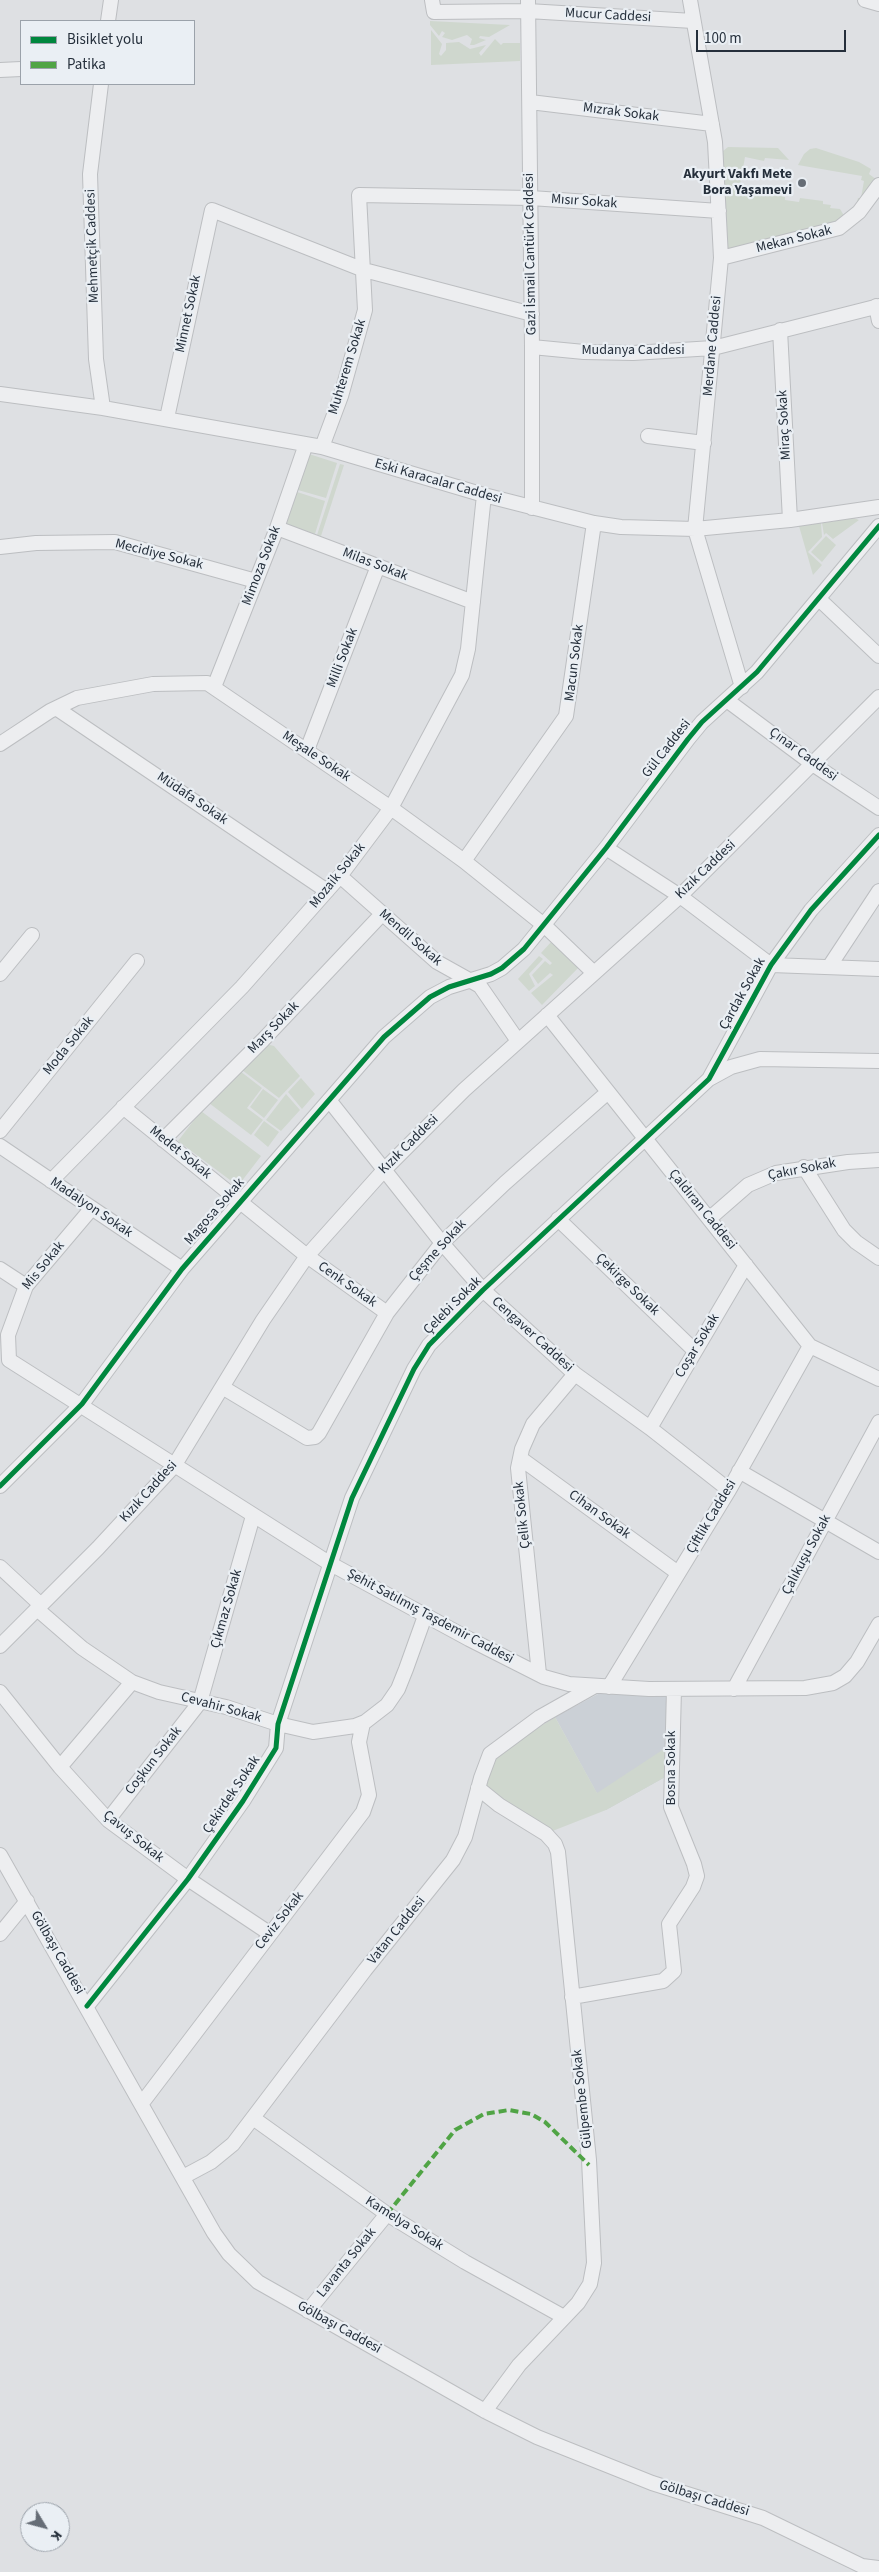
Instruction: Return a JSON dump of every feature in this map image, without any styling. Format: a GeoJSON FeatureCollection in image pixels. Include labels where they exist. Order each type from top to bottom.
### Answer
{"type":"FeatureCollection","features":[{"type":"Feature","properties":{"kind":"street"},"geometry":{"type":"LineString","coordinates":[[108,20],[111,0]]}},
{"type":"Feature","properties":{"kind":"street","name":"Merdane Caddesi"},"geometry":{"type":"LineString","coordinates":[[690,0],[715,142],[721,258],[695,529],[742,687]]}},
{"type":"Feature","properties":{"kind":"street"},"geometry":{"type":"LineString","coordinates":[[864,0],[879,4]]}},
{"type":"Feature","properties":{"kind":"street","name":"Mucur Caddesi"},"geometry":{"type":"LineString","coordinates":[[433,6],[528,6],[693,21]]}},
{"type":"Feature","properties":{"kind":"street","name":"Gazi İsmail Cantürk Caddesi"},"geometry":{"type":"LineString","coordinates":[[528,6],[532,314],[532,508]]}},
{"type":"Feature","properties":{"kind":"street"},"geometry":{"type":"LineString","coordinates":[[0,70],[20,69]]}},
{"type":"Feature","properties":{"kind":"street","name":"Mehmetçik Caddesi"},"geometry":{"type":"LineString","coordinates":[[101,85],[90,174],[96,359],[103,408]]}},
{"type":"Feature","properties":{"kind":"street","name":"Mızrak Sokak"},"geometry":{"type":"LineString","coordinates":[[530,102],[712,124]]}},
{"type":"Feature","properties":{"kind":"street","name":"Mekan Sokak"},"geometry":{"type":"LineString","coordinates":[[721,258],[839,228],[864,207],[879,185]]}},
{"type":"Feature","properties":{"kind":"street","name":"Mısır Sokak"},"geometry":{"type":"LineString","coordinates":[[359,195],[531,198],[719,211]]}},
{"type":"Feature","properties":{"kind":"street","name":"Muhterem Sokak"},"geometry":{"type":"LineString","coordinates":[[322,447],[341,396],[365,310],[359,195]]}},
{"type":"Feature","properties":{"kind":"street","name":"Minnet Sokak"},"geometry":{"type":"LineString","coordinates":[[167,418],[212,210],[364,270]]}},
{"type":"Feature","properties":{"kind":"street"},"geometry":{"type":"LineString","coordinates":[[364,270],[532,314]]}},
{"type":"Feature","properties":{"kind":"street"},"geometry":{"type":"LineString","coordinates":[[877,306],[879,321]]}},
{"type":"Feature","properties":{"kind":"street","name":"Mudanya Caddesi"},"geometry":{"type":"LineString","coordinates":[[532,347],[584,352],[633,352],[713,348],[877,306]]}},
{"type":"Feature","properties":{"kind":"street","name":"Miraç Sokak"},"geometry":{"type":"LineString","coordinates":[[780,330],[790,520]]}},
{"type":"Feature","properties":{"kind":"street","name":"Eski Karacalar Caddesi"},"geometry":{"type":"LineString","coordinates":[[0,394],[167,418],[322,447],[484,496],[594,523],[654,529],[695,529],[790,520],[879,507]]}},
{"type":"Feature","properties":{"kind":"street"},"geometry":{"type":"LineString","coordinates":[[648,436],[704,443]]}},
{"type":"Feature","properties":{"kind":"street","name":"Mimoza Sokak"},"geometry":{"type":"LineString","coordinates":[[214,687],[278,528],[306,444]]}},
{"type":"Feature","properties":{"kind":"street","name":"Mozaik Sokak"},"geometry":{"type":"LineString","coordinates":[[51,1180],[242,987],[340,876],[391,808],[462,675],[468,649],[484,496]]}},
{"type":"Feature","properties":{"kind":"street","name":"Macun Sokak"},"geometry":{"type":"LineString","coordinates":[[464,861],[566,716],[594,523]]}},
{"type":"Feature","properties":{"kind":"street","name":"Gül Caddesi"},"geometry":{"type":"LineString","coordinates":[[472,981],[502,968],[524,949],[606,848],[702,722],[742,687],[819,599],[879,526]]}},
{"type":"Feature","properties":{"kind":"street","name":"Milas Sokak"},"geometry":{"type":"LineString","coordinates":[[278,528],[473,602]]}},
{"type":"Feature","properties":{"kind":"street","name":"Mecidiye Sokak"},"geometry":{"type":"LineString","coordinates":[[0,547],[36,543],[115,542],[256,581]]}},
{"type":"Feature","properties":{"kind":"street","name":"Milli Sokak"},"geometry":{"type":"LineString","coordinates":[[307,750],[378,566]]}},
{"type":"Feature","properties":{"kind":"street"},"geometry":{"type":"LineString","coordinates":[[819,599],[879,656]]}},
{"type":"Feature","properties":{"kind":"street","name":"Meşale Sokak"},"geometry":{"type":"LineString","coordinates":[[0,744],[56,708],[77,698],[99,692],[154,684],[200,682],[214,687],[391,808],[464,861],[544,926],[594,973]]}},
{"type":"Feature","properties":{"kind":"street","name":"Kızık Caddesi"},"geometry":{"type":"LineString","coordinates":[[0,1646],[174,1466],[263,1320],[307,1256],[384,1170],[464,1090],[680,896],[814,765],[879,697]]}},
{"type":"Feature","properties":{"kind":"street","name":"Çınar Caddesi"},"geometry":{"type":"LineString","coordinates":[[728,701],[814,765],[879,808]]}},
{"type":"Feature","properties":{"kind":"street","name":"Müdafa Sokak"},"geometry":{"type":"LineString","coordinates":[[56,708],[327,891]]}},
{"type":"Feature","properties":{"kind":"street","name":"Çardak Sokak"},"geometry":{"type":"LineString","coordinates":[[644,1137],[709,1079],[771,964],[811,910],[879,835]]}},
{"type":"Feature","properties":{"kind":"street"},"geometry":{"type":"LineString","coordinates":[[606,848],[680,896],[771,964],[879,968]]}},
{"type":"Feature","properties":{"kind":"street","name":"Mendil Sokak"},"geometry":{"type":"LineString","coordinates":[[340,876],[437,962],[486,991],[518,1041]]}},
{"type":"Feature","properties":{"kind":"street"},"geometry":{"type":"LineString","coordinates":[[829,967],[879,891]]}},
{"type":"Feature","properties":{"kind":"street","name":"Marş Sokak"},"geometry":{"type":"LineString","coordinates":[[163,1140],[268,1034],[382,914]]}},
{"type":"Feature","properties":{"kind":"street"},"geometry":{"type":"LineString","coordinates":[[0,974],[32,935]]}},
{"type":"Feature","properties":{"kind":"street","name":"Moda Sokak"},"geometry":{"type":"LineString","coordinates":[[0,1131],[137,961]]}},
{"type":"Feature","properties":{"kind":"street","name":"Magosa Sokak"},"geometry":{"type":"LineString","coordinates":[[0,1486],[82,1404],[182,1269],[378,1043],[421,1004],[449,987],[472,981]]}},
{"type":"Feature","properties":{"kind":"street","name":"Çaldıran Caddesi"},"geometry":{"type":"LineString","coordinates":[[547,1015],[810,1346],[879,1379]]}},
{"type":"Feature","properties":{"kind":"street"},"geometry":{"type":"LineString","coordinates":[[709,1079],[731,1067],[760,1060],[879,1061]]}},
{"type":"Feature","properties":{"kind":"street","name":"Çeşme Sokak"},"geometry":{"type":"LineString","coordinates":[[222,1387],[307,1438],[314,1437],[319,1433],[387,1313],[442,1243],[505,1183],[608,1092]]}},
{"type":"Feature","properties":{"kind":"street","name":"Cengaver Caddesi"},"geometry":{"type":"LineString","coordinates":[[329,1100],[442,1243],[483,1290],[575,1374],[650,1428],[729,1490]]}},
{"type":"Feature","properties":{"kind":"street","name":"Medet Sokak"},"geometry":{"type":"LineString","coordinates":[[123,1108],[307,1256]]}},
{"type":"Feature","properties":{"kind":"street","name":"Çelebi Sokak"},"geometry":{"type":"LineString","coordinates":[[329,1563],[352,1498],[414,1370],[442,1330],[644,1137]]}},
{"type":"Feature","properties":{"kind":"street","name":"Madalyon Sokak"},"geometry":{"type":"LineString","coordinates":[[0,1146],[182,1269]]}},
{"type":"Feature","properties":{"kind":"street","name":"Çakır Sokak"},"geometry":{"type":"LineString","coordinates":[[709,1219],[748,1185],[776,1172],[804,1167],[879,1160]]}},
{"type":"Feature","properties":{"kind":"street"},"geometry":{"type":"LineString","coordinates":[[804,1167],[844,1230],[856,1242],[879,1258]]}},
{"type":"Feature","properties":{"kind":"street","name":"Mis Sokak"},"geometry":{"type":"LineString","coordinates":[[9,1360],[8,1335],[26,1286],[92,1208]]}},
{"type":"Feature","properties":{"kind":"street","name":"Çekirge Sokak"},"geometry":{"type":"LineString","coordinates":[[558,1219],[695,1351]]}},
{"type":"Feature","properties":{"kind":"street","name":"Cenk Sokak"},"geometry":{"type":"LineString","coordinates":[[307,1256],[387,1313]]}},
{"type":"Feature","properties":{"kind":"street","name":"Coşar Sokak"},"geometry":{"type":"LineString","coordinates":[[650,1428],[746,1265]]}},
{"type":"Feature","properties":{"kind":"street"},"geometry":{"type":"LineString","coordinates":[[0,1269],[26,1286]]}},
{"type":"Feature","properties":{"kind":"street","name":"Çiftlik Caddesi"},"geometry":{"type":"LineString","coordinates":[[602,1686],[678,1573],[729,1490],[810,1346]]}},
{"type":"Feature","properties":{"kind":"street","name":"Şehit Satılmış Taşdemir Caddesi"},"geometry":{"type":"LineString","coordinates":[[9,1360],[82,1404],[174,1466],[329,1563],[425,1616],[538,1674],[569,1684],[674,1689],[819,1687],[833,1683],[845,1676],[857,1662],[879,1624]]}},
{"type":"Feature","properties":{"kind":"street","name":"Çelik Sokak"},"geometry":{"type":"LineString","coordinates":[[538,1674],[518,1468],[533,1424],[575,1374]]}},
{"type":"Feature","properties":{"kind":"street","name":"Çalıkuşu Sokak"},"geometry":{"type":"LineString","coordinates":[[734,1689],[879,1422]]}},
{"type":"Feature","properties":{"kind":"street","name":"Cihan Sokak"},"geometry":{"type":"LineString","coordinates":[[520,1458],[678,1573]]}},
{"type":"Feature","properties":{"kind":"street"},"geometry":{"type":"LineString","coordinates":[[739,1471],[824,1522],[879,1552]]}},
{"type":"Feature","properties":{"kind":"street","name":"Çıkmaz Sokak"},"geometry":{"type":"LineString","coordinates":[[200,1702],[253,1516]]}},
{"type":"Feature","properties":{"kind":"street","name":"Çekirdek Sokak"},"geometry":{"type":"LineString","coordinates":[[87,2006],[188,1879],[243,1801],[276,1748],[278,1724],[329,1563]]}},
{"type":"Feature","properties":{"kind":"street","name":"Cevahir Sokak"},"geometry":{"type":"LineString","coordinates":[[0,1567],[82,1648],[132,1682],[200,1702],[226,1707],[278,1724],[313,1732],[363,1723],[375,1715],[394,1697],[406,1670],[425,1616]]}},
{"type":"Feature","properties":{"kind":"street"},"geometry":{"type":"LineString","coordinates":[[60,1768],[132,1682]]}},
{"type":"Feature","properties":{"kind":"street","name":"Vatan Caddesi"},"geometry":{"type":"LineString","coordinates":[[183,2177],[224,2153],[253,2118],[365,1970],[453,1860],[465,1837],[485,1763],[500,1745],[557,1706],[602,1686]]}},
{"type":"Feature","properties":{"kind":"street","name":"Bosna Sokak"},"geometry":{"type":"LineString","coordinates":[[572,1997],[669,1978],[674,1971],[669,1924],[693,1887],[696,1876],[694,1864],[671,1806],[674,1689]]}},
{"type":"Feature","properties":{"kind":"street","name":"Çavuş Sokak"},"geometry":{"type":"LineString","coordinates":[[0,1692],[60,1768],[108,1820],[188,1879],[269,1933]]}},
{"type":"Feature","properties":{"kind":"street","name":"Coşkun Sokak"},"geometry":{"type":"LineString","coordinates":[[108,1820],[200,1702]]}},
{"type":"Feature","properties":{"kind":"street","name":"Ceviz Sokak"},"geometry":{"type":"LineString","coordinates":[[142,2103],[269,1933],[364,1812],[369,1794],[359,1742],[363,1723]]}},
{"type":"Feature","properties":{"kind":"street","name":"Gülpembe Sokak"},"geometry":{"type":"LineString","coordinates":[[478,1788],[499,1805],[546,1834],[555,1844],[561,1866],[589,2160],[594,2263],[590,2284],[578,2303],[519,2365],[485,2411]]}},
{"type":"Feature","properties":{"kind":"street","name":"Gölbaşı Caddesi"},"geometry":{"type":"LineString","coordinates":[[0,1854],[142,2103],[214,2234],[230,2254],[258,2282],[485,2411],[536,2436],[652,2483],[763,2518],[860,2569],[879,2568]]}},
{"type":"Feature","properties":{"kind":"street"},"geometry":{"type":"LineString","coordinates":[[0,1934],[28,1901]]}},
{"type":"Feature","properties":{"kind":"street","name":"Kamelya Sokak"},"geometry":{"type":"LineString","coordinates":[[253,2118],[387,2214],[465,2262],[564,2317]]}},
{"type":"Feature","properties":{"kind":"street","name":"Lavanta Sokak"},"geometry":{"type":"LineString","coordinates":[[308,2311],[387,2214]]}},
{"type":"Feature","properties":{"kind":"shaded area"},"geometry":{"type":"Polygon","coordinates":[[[430,21],[510,25],[489,37],[480,36],[479,38],[486,40],[470,45],[472,39],[467,35],[452,40],[442,37],[445,33],[442,31],[439,36],[430,25],[430,21]]]}},
{"type":"Feature","properties":{"kind":"shaded area"},"geometry":{"type":"Polygon","coordinates":[[[431,30],[442,44],[439,54],[441,56],[446,50],[446,43],[459,42],[470,49],[486,45],[479,53],[481,56],[495,39],[501,45],[503,43],[520,43],[520,61],[431,65],[431,30]]]}},
{"type":"Feature","properties":{"kind":"shaded area"},"geometry":{"type":"Polygon","coordinates":[[[728,147],[778,148],[789,160],[765,158],[764,161],[745,157],[740,185],[760,190],[761,188],[776,190],[775,195],[785,197],[785,200],[799,202],[800,198],[823,201],[823,204],[831,205],[830,208],[840,209],[846,219],[726,252],[723,151],[728,147]]]}},
{"type":"Feature","properties":{"kind":"shaded area"},"geometry":{"type":"Polygon","coordinates":[[[816,148],[859,162],[871,169],[869,174],[877,180],[855,211],[858,198],[861,198],[864,181],[861,180],[862,176],[798,165],[804,154],[810,149],[816,148]]]}},
{"type":"Feature","properties":{"kind":"shaded area"},"geometry":{"type":"Polygon","coordinates":[[[309,454],[337,463],[326,498],[298,490],[309,454]]]}},
{"type":"Feature","properties":{"kind":"shaded area"},"geometry":{"type":"Polygon","coordinates":[[[340,464],[344,465],[321,536],[317,535],[340,464]]]}},
{"type":"Feature","properties":{"kind":"shaded area"},"geometry":{"type":"Polygon","coordinates":[[[297,492],[325,501],[315,534],[286,525],[297,492]]]}},
{"type":"Feature","properties":{"kind":"shaded area"},"geometry":{"type":"Polygon","coordinates":[[[854,518],[859,520],[833,539],[826,533],[824,535],[822,523],[854,518]]]}},
{"type":"Feature","properties":{"kind":"shaded area"},"geometry":{"type":"Polygon","coordinates":[[[821,523],[822,537],[808,552],[822,565],[813,575],[799,526],[821,523]]]}},
{"type":"Feature","properties":{"kind":"shaded area"},"geometry":{"type":"Polygon","coordinates":[[[826,536],[836,545],[822,562],[811,552],[826,536]]]}},
{"type":"Feature","properties":{"kind":"shaded area"},"geometry":{"type":"Polygon","coordinates":[[[552,941],[579,967],[542,1005],[531,993],[553,975],[550,973],[538,984],[532,975],[545,961],[550,965],[552,963],[541,953],[552,941]]]}},
{"type":"Feature","properties":{"kind":"shaded area"},"geometry":{"type":"Polygon","coordinates":[[[539,956],[543,959],[529,974],[535,986],[529,991],[518,979],[539,956]]]}},
{"type":"Feature","properties":{"kind":"shaded area"},"geometry":{"type":"Polygon","coordinates":[[[265,1046],[274,1046],[300,1076],[279,1098],[242,1070],[265,1046]]]}},
{"type":"Feature","properties":{"kind":"shaded area"},"geometry":{"type":"Polygon","coordinates":[[[240,1071],[262,1088],[247,1108],[263,1120],[251,1135],[209,1103],[240,1071]]]}},
{"type":"Feature","properties":{"kind":"shaded area"},"geometry":{"type":"Polygon","coordinates":[[[301,1078],[315,1094],[302,1109],[288,1092],[301,1078]]]}},
{"type":"Feature","properties":{"kind":"shaded area"},"geometry":{"type":"Polygon","coordinates":[[[263,1089],[278,1100],[264,1118],[250,1107],[263,1089]]]}},
{"type":"Feature","properties":{"kind":"shaded area"},"geometry":{"type":"Polygon","coordinates":[[[286,1094],[300,1110],[281,1131],[266,1120],[286,1094]]]}},
{"type":"Feature","properties":{"kind":"shaded area"},"geometry":{"type":"Polygon","coordinates":[[[201,1111],[261,1156],[238,1186],[178,1141],[201,1111]]]}},
{"type":"Feature","properties":{"kind":"shaded area"},"geometry":{"type":"Polygon","coordinates":[[[264,1121],[279,1132],[268,1147],[254,1135],[264,1121]]]}},
{"type":"Feature","properties":{"kind":"shaded area"},"geometry":{"type":"Polygon","coordinates":[[[600,1693],[668,1696],[667,1776],[606,1810],[555,1717],[600,1693]]]}},
{"type":"Feature","properties":{"kind":"shaded area"},"geometry":{"type":"Polygon","coordinates":[[[555,1717],[597,1793],[667,1747],[667,1776],[606,1810],[550,1832],[487,1788],[485,1780],[497,1754],[555,1717]]]}},
{"type":"Feature","properties":{"kind":"marked path"},"geometry":{"type":"LineString","coordinates":[[387,2214],[455,2130],[484,2114],[509,2110],[531,2114],[545,2122],[589,2165]]}},
{"type":"Feature","properties":{"kind":"cycle path"},"geometry":{"type":"LineString","coordinates":[[0,1486],[82,1404],[182,1269],[384,1037],[430,997],[449,987],[491,974],[502,968],[524,949],[606,848],[702,722],[757,672],[879,526]]}},
{"type":"Feature","properties":{"kind":"cycle path"},"geometry":{"type":"LineString","coordinates":[[87,2006],[188,1879],[243,1801],[276,1748],[278,1724],[352,1498],[414,1369],[429,1345],[483,1290],[709,1079],[771,965],[811,910],[879,835]]}},
{"type":"Feature","properties":{"kind":"place","name":"Akyurt Vakfı Mete Bora Yaşamevi"},"geometry":{"type":"Point","coordinates":[802,183]}}]}
